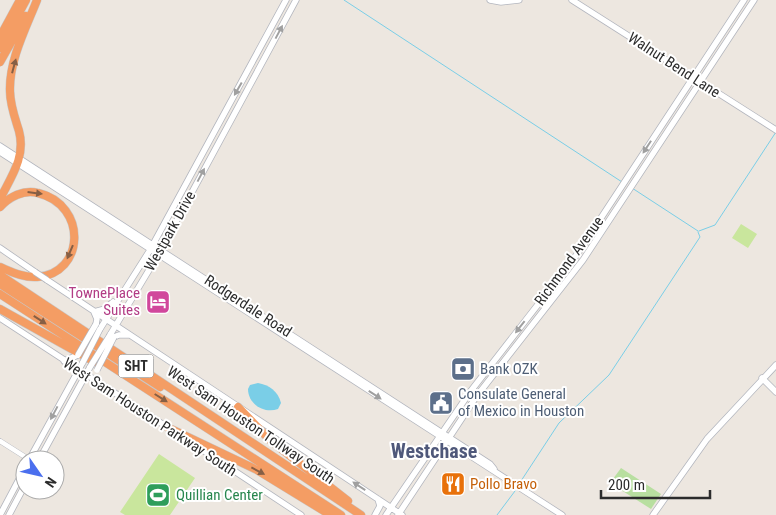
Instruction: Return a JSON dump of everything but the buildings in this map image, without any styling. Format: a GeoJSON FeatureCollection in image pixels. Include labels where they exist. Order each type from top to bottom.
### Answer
{"type":"FeatureCollection","features":[{"type":"Feature","properties":{"kind":"highway"},"geometry":{"type":"LineString","coordinates":[[0,37],[20,0]]}},
{"type":"Feature","properties":{"kind":"highway"},"geometry":{"type":"LineString","coordinates":[[0,48],[26,0]]}},
{"type":"Feature","properties":{"kind":"highway"},"geometry":{"type":"LineString","coordinates":[[0,62],[36,0]]}},
{"type":"Feature","properties":{"kind":"highway"},"geometry":{"type":"LineString","coordinates":[[0,199],[19,161],[19,133],[10,101],[10,82],[24,30],[36,0]]}},
{"type":"Feature","properties":{"kind":"highway"},"geometry":{"type":"LineString","coordinates":[[0,207],[20,194],[34,192],[46,195],[59,202],[68,211],[74,232],[73,248],[70,256],[49,274],[38,277],[26,277],[0,267]]}},
{"type":"Feature","properties":{"kind":"highway","name":"West Sam Houston Tollway South"},"geometry":{"type":"LineString","coordinates":[[0,274],[363,515]]}},
{"type":"Feature","properties":{"kind":"highway"},"geometry":{"type":"LineString","coordinates":[[0,284],[221,427],[234,431]]}},
{"type":"Feature","properties":{"kind":"highway","name":"West Sam Houston Tollway South"},"geometry":{"type":"LineString","coordinates":[[0,294],[338,513]]}},
{"type":"Feature","properties":{"kind":"highway"},"geometry":{"type":"LineString","coordinates":[[0,309],[94,362],[105,363]]}},
{"type":"Feature","properties":{"kind":"highway"},"geometry":{"type":"LineString","coordinates":[[238,407],[270,440],[363,515]]}},
{"type":"Feature","properties":{"kind":"highway"},"geometry":{"type":"LineString","coordinates":[[166,427],[257,470],[324,511],[338,513]]}},
{"type":"Feature","properties":{"kind":"main road","name":"Westpark Drive"},"geometry":{"type":"LineString","coordinates":[[34,450],[83,362],[98,326],[105,320],[152,247],[286,0]]}},
{"type":"Feature","properties":{"kind":"main road","name":"Westpark Drive"},"geometry":{"type":"LineString","coordinates":[[45,450],[86,375],[94,369],[112,336],[115,326],[159,252],[296,0]]}},
{"type":"Feature","properties":{"kind":"main road"},"geometry":{"type":"LineString","coordinates":[[490,0],[501,2],[519,0]]}},
{"type":"Feature","properties":{"kind":"main road","name":"Walnut Bend Lane"},"geometry":{"type":"LineString","coordinates":[[572,0],[774,129]]}},
{"type":"Feature","properties":{"kind":"main road","name":"Richmond Avenue"},"geometry":{"type":"LineString","coordinates":[[386,515],[470,392],[578,253],[744,0]]}},
{"type":"Feature","properties":{"kind":"main road","name":"Richmond Avenue"},"geometry":{"type":"LineString","coordinates":[[400,514],[476,397],[546,310],[583,260],[754,0]]}},
{"type":"Feature","properties":{"kind":"main road"},"geometry":{"type":"LineString","coordinates":[[728,24],[736,28]]}},
{"type":"Feature","properties":{"kind":"main road"},"geometry":{"type":"LineString","coordinates":[[663,123],[671,128]]}},
{"type":"Feature","properties":{"kind":"main road","name":"Rodgerdale Road"},"geometry":{"type":"LineString","coordinates":[[0,146],[19,161],[344,372],[393,407],[441,434]]}},
{"type":"Feature","properties":{"kind":"main road","name":"Rodgerdale Road"},"geometry":{"type":"LineString","coordinates":[[0,152],[19,161]]}},
{"type":"Feature","properties":{"kind":"main road"},"geometry":{"type":"LineString","coordinates":[[603,214],[611,219]]}},
{"type":"Feature","properties":{"kind":"main road"},"geometry":{"type":"LineString","coordinates":[[0,248],[105,320],[400,514]]}},
{"type":"Feature","properties":{"kind":"main road"},"geometry":{"type":"LineString","coordinates":[[578,253],[583,260]]}},
{"type":"Feature","properties":{"kind":"main road"},"geometry":{"type":"LineString","coordinates":[[94,312],[105,309],[117,299]]}},
{"type":"Feature","properties":{"kind":"main road"},"geometry":{"type":"LineString","coordinates":[[538,304],[546,310]]}},
{"type":"Feature","properties":{"kind":"main road"},"geometry":{"type":"LineString","coordinates":[[64,361],[78,355],[98,326],[94,312]]}},
{"type":"Feature","properties":{"kind":"main road","name":"West Sam Houston Parkway South"},"geometry":{"type":"LineString","coordinates":[[0,318],[301,515]]}},
{"type":"Feature","properties":{"kind":"main road"},"geometry":{"type":"LineString","coordinates":[[112,336],[129,335]]}},
{"type":"Feature","properties":{"kind":"main road"},"geometry":{"type":"LineString","coordinates":[[504,348],[510,353]]}},
{"type":"Feature","properties":{"kind":"main road"},"geometry":{"type":"LineString","coordinates":[[653,515],[706,439],[776,365]]}},
{"type":"Feature","properties":{"kind":"main road"},"geometry":{"type":"LineString","coordinates":[[94,369],[99,382]]}},
{"type":"Feature","properties":{"kind":"main road","name":"Rodgerdale Road"},"geometry":{"type":"LineString","coordinates":[[344,372],[399,403],[448,439],[562,515]]}},
{"type":"Feature","properties":{"kind":"main road"},"geometry":{"type":"LineString","coordinates":[[762,378],[776,392]]}},
{"type":"Feature","properties":{"kind":"main road"},"geometry":{"type":"LineString","coordinates":[[470,392],[476,397]]}},
{"type":"Feature","properties":{"kind":"main road"},"geometry":{"type":"LineString","coordinates":[[393,407],[399,403]]}},
{"type":"Feature","properties":{"kind":"main road"},"geometry":{"type":"LineString","coordinates":[[2,515],[15,487]]}},
{"type":"Feature","properties":{"kind":"main road"},"geometry":{"type":"LineString","coordinates":[[10,496],[10,513]]}},
{"type":"Feature","properties":{"kind":"main road"},"geometry":{"type":"LineString","coordinates":[[375,515],[380,506],[378,498]]}},
{"type":"Feature","properties":{"kind":"main road"},"geometry":{"type":"LineString","coordinates":[[2,515],[10,513],[17,500]]}},
{"type":"Feature","properties":{"kind":"street"},"geometry":{"type":"LineString","coordinates":[[0,441],[15,451]]}},
{"type":"Feature","properties":{"kind":"street"},"geometry":{"type":"LineString","coordinates":[[10,513],[17,515]]}},
{"type":"Feature","properties":{"kind":"green space"},"geometry":{"type":"Polygon","coordinates":[[[741,224],[757,234],[748,248],[732,238],[741,224]]]}},
{"type":"Feature","properties":{"kind":"green space","name":"Quillian Center"},"geometry":{"type":"Polygon","coordinates":[[[159,454],[195,478],[170,515],[125,515],[120,512],[159,454]]]}},
{"type":"Feature","properties":{"kind":"green space"},"geometry":{"type":"Polygon","coordinates":[[[621,468],[661,494],[651,509],[610,483],[621,468]]]}},
{"type":"Feature","properties":{"kind":"water"},"geometry":{"type":"Polygon","coordinates":[[[258,383],[266,385],[275,392],[281,403],[278,409],[262,409],[254,403],[248,389],[250,385],[258,383]]]}},
{"type":"Feature","properties":{"kind":"waterway"},"geometry":{"type":"LineString","coordinates":[[344,0],[622,182]]}},
{"type":"Feature","properties":{"kind":"waterway"},"geometry":{"type":"LineString","coordinates":[[699,231],[715,225],[776,132]]}},
{"type":"Feature","properties":{"kind":"waterway"},"geometry":{"type":"LineString","coordinates":[[632,188],[698,231]]}},
{"type":"Feature","properties":{"kind":"waterway"},"geometry":{"type":"LineString","coordinates":[[521,481],[559,423],[609,375],[700,237],[698,232]]}},
{"type":"Feature","properties":{"kind":"waterway"},"geometry":{"type":"LineString","coordinates":[[497,515],[515,491]]}},
{"type":"Feature","properties":{"kind":"place","name":"TownePlace Suites"},"geometry":{"type":"Point","coordinates":[158,302]}},
{"type":"Feature","properties":{"kind":"place","name":"Bank OZK"},"geometry":{"type":"Point","coordinates":[463,369]}},
{"type":"Feature","properties":{"kind":"place","name":"Consulate General of Mexico in Houston"},"geometry":{"type":"Point","coordinates":[441,403]}},
{"type":"Feature","properties":{"kind":"place","name":"Pollo Bravo"},"geometry":{"type":"Point","coordinates":[453,484]}},
{"type":"Feature","properties":{"kind":"place","name":"Quillian Center"},"geometry":{"type":"Point","coordinates":[158,495]}},
{"type":"Feature","properties":{"kind":"district","name":"Westchase"},"geometry":{"type":"Point","coordinates":[434,451]}}]}
